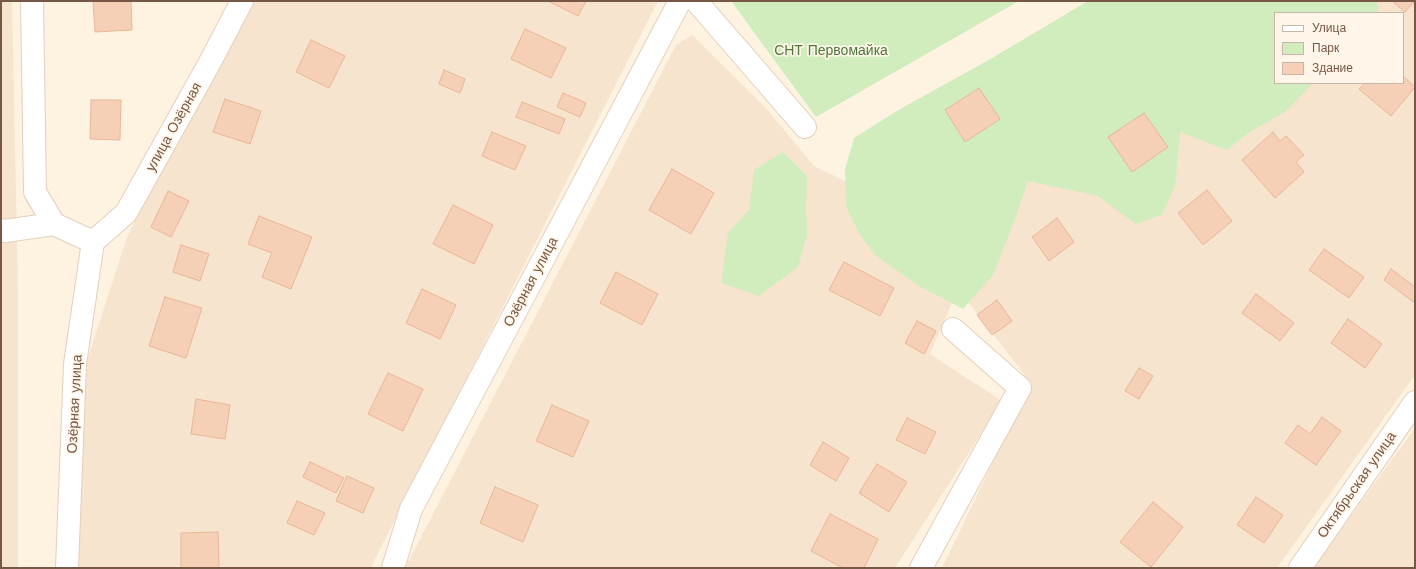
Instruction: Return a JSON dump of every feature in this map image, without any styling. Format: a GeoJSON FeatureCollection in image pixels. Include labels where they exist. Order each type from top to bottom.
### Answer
{"type":"FeatureCollection","features":[{"type":"Feature","properties":{"kind":"street"},"geometry":{"type":"LineString","coordinates":[[32,1],[35,192],[54,224]]}},
{"type":"Feature","properties":{"kind":"street","name":"улица Озёрная"},"geometry":{"type":"LineString","coordinates":[[93,242],[126,214],[242,1]]}},
{"type":"Feature","properties":{"kind":"street","name":"Озёрная улица"},"geometry":{"type":"LineString","coordinates":[[393,568],[411,509],[680,1]]}},
{"type":"Feature","properties":{"kind":"street"},"geometry":{"type":"LineString","coordinates":[[696,1],[805,127]]}},
{"type":"Feature","properties":{"kind":"street"},"geometry":{"type":"LineString","coordinates":[[1,230],[5,231],[54,224],[93,242]]}},
{"type":"Feature","properties":{"kind":"street","name":"Озёрная улица"},"geometry":{"type":"LineString","coordinates":[[67,568],[75,364],[93,242]]}},
{"type":"Feature","properties":{"kind":"street"},"geometry":{"type":"LineString","coordinates":[[922,568],[1020,388],[953,329]]}},
{"type":"Feature","properties":{"kind":"street","name":"Октябрьская улица"},"geometry":{"type":"LineString","coordinates":[[1300,568],[1415,402]]}},
{"type":"Feature","properties":{"kind":"shaded area"},"geometry":{"type":"Polygon","coordinates":[[[1,1],[12,1],[18,292],[18,568],[1,568],[1,1]]]}},
{"type":"Feature","properties":{"kind":"shaded area"},"geometry":{"type":"Polygon","coordinates":[[[250,1],[658,1],[372,565],[373,568],[78,568],[82,430],[87,361],[127,237],[250,1]]]}},
{"type":"Feature","properties":{"kind":"shaded area"},"geometry":{"type":"Polygon","coordinates":[[[1101,1],[1415,1],[1415,375],[1277,568],[942,568],[1031,383],[958,289],[930,354],[1002,401],[895,568],[405,568],[676,45],[692,35],[766,108],[814,166],[866,191],[1101,1]]]}},
{"type":"Feature","properties":{"kind":"shaded area"},"geometry":{"type":"Polygon","coordinates":[[[1415,428],[1415,568],[1313,568],[1415,428]]]}},
{"type":"Feature","properties":{"kind":"green space","name":"СНТ Первомайка"},"geometry":{"type":"Polygon","coordinates":[[[731,1],[1019,1],[816,117],[731,1]]]}},
{"type":"Feature","properties":{"kind":"green space"},"geometry":{"type":"Polygon","coordinates":[[[1088,1],[1377,1],[1378,12],[1274,12],[1274,84],[1312,84],[1285,112],[1251,131],[1227,150],[1180,132],[1175,186],[1162,215],[1136,224],[1098,196],[1028,181],[993,275],[963,309],[917,285],[875,255],[860,235],[846,207],[845,169],[854,138],[900,109],[987,61],[1088,1]]]}},
{"type":"Feature","properties":{"kind":"green space"},"geometry":{"type":"Polygon","coordinates":[[[783,152],[807,176],[807,235],[798,267],[759,296],[721,283],[728,233],[749,210],[754,170],[783,152]]]}},
{"type":"Feature","properties":{"kind":"building"},"geometry":{"type":"Polygon","coordinates":[[[93,1],[131,1],[132,30],[95,32],[93,1]]]}},
{"type":"Feature","properties":{"kind":"building"},"geometry":{"type":"Polygon","coordinates":[[[548,1],[586,1],[578,16],[548,1]]]}},
{"type":"Feature","properties":{"kind":"building"},"geometry":{"type":"Polygon","coordinates":[[[1392,1],[1415,1],[1405,12],[1392,1]]]}},
{"type":"Feature","properties":{"kind":"building"},"geometry":{"type":"Polygon","coordinates":[[[525,29],[566,48],[551,78],[511,59],[525,29]]]}},
{"type":"Feature","properties":{"kind":"building"},"geometry":{"type":"Polygon","coordinates":[[[311,40],[345,56],[329,88],[296,72],[311,40]]]}},
{"type":"Feature","properties":{"kind":"building"},"geometry":{"type":"Polygon","coordinates":[[[444,70],[465,79],[460,93],[439,84],[444,70]]]}},
{"type":"Feature","properties":{"kind":"building"},"geometry":{"type":"Polygon","coordinates":[[[1404,77],[1415,87],[1391,116],[1359,89],[1364,84],[1404,84],[1404,77]]]}},
{"type":"Feature","properties":{"kind":"building"},"geometry":{"type":"Polygon","coordinates":[[[979,88],[1000,119],[965,142],[945,110],[979,88]]]}},
{"type":"Feature","properties":{"kind":"building"},"geometry":{"type":"Polygon","coordinates":[[[563,93],[586,103],[580,117],[557,107],[563,93]]]}},
{"type":"Feature","properties":{"kind":"building"},"geometry":{"type":"Polygon","coordinates":[[[225,99],[261,111],[250,144],[213,132],[225,99]]]}},
{"type":"Feature","properties":{"kind":"building"},"geometry":{"type":"Polygon","coordinates":[[[91,100],[121,100],[120,140],[90,139],[91,100]]]}},
{"type":"Feature","properties":{"kind":"building"},"geometry":{"type":"Polygon","coordinates":[[[522,102],[565,119],[559,134],[516,117],[522,102]]]}},
{"type":"Feature","properties":{"kind":"building"},"geometry":{"type":"Polygon","coordinates":[[[1144,113],[1168,147],[1132,172],[1108,137],[1144,113]]]}},
{"type":"Feature","properties":{"kind":"building"},"geometry":{"type":"Polygon","coordinates":[[[492,132],[526,146],[515,170],[482,156],[492,132]]]}},
{"type":"Feature","properties":{"kind":"building"},"geometry":{"type":"Polygon","coordinates":[[[1273,132],[1280,141],[1286,136],[1304,155],[1296,162],[1304,172],[1275,198],[1242,160],[1273,132]]]}},
{"type":"Feature","properties":{"kind":"building"},"geometry":{"type":"Polygon","coordinates":[[[672,169],[714,193],[691,234],[649,210],[672,169]]]}},
{"type":"Feature","properties":{"kind":"building"},"geometry":{"type":"Polygon","coordinates":[[[1207,190],[1232,221],[1203,245],[1178,213],[1207,190]]]}},
{"type":"Feature","properties":{"kind":"building"},"geometry":{"type":"Polygon","coordinates":[[[168,191],[189,201],[171,237],[151,227],[168,191]]]}},
{"type":"Feature","properties":{"kind":"building"},"geometry":{"type":"Polygon","coordinates":[[[453,205],[493,225],[474,264],[433,244],[453,205]]]}},
{"type":"Feature","properties":{"kind":"building"},"geometry":{"type":"Polygon","coordinates":[[[259,216],[312,237],[291,289],[262,277],[272,253],[248,244],[259,216]]]}},
{"type":"Feature","properties":{"kind":"building"},"geometry":{"type":"Polygon","coordinates":[[[1057,218],[1074,242],[1049,261],[1032,237],[1057,218]]]}},
{"type":"Feature","properties":{"kind":"building"},"geometry":{"type":"Polygon","coordinates":[[[181,245],[209,254],[200,281],[173,272],[181,245]]]}},
{"type":"Feature","properties":{"kind":"building"},"geometry":{"type":"Polygon","coordinates":[[[1324,249],[1364,277],[1349,298],[1309,270],[1324,249]]]}},
{"type":"Feature","properties":{"kind":"building"},"geometry":{"type":"Polygon","coordinates":[[[844,262],[894,288],[880,316],[829,290],[844,262]]]}},
{"type":"Feature","properties":{"kind":"building"},"geometry":{"type":"Polygon","coordinates":[[[1391,269],[1415,287],[1415,303],[1384,280],[1391,269]]]}},
{"type":"Feature","properties":{"kind":"building"},"geometry":{"type":"Polygon","coordinates":[[[616,272],[658,294],[642,325],[600,303],[616,272]]]}},
{"type":"Feature","properties":{"kind":"building"},"geometry":{"type":"Polygon","coordinates":[[[422,289],[456,305],[440,339],[406,323],[422,289]]]}},
{"type":"Feature","properties":{"kind":"building"},"geometry":{"type":"Polygon","coordinates":[[[1256,294],[1294,323],[1280,341],[1242,313],[1256,294]]]}},
{"type":"Feature","properties":{"kind":"building"},"geometry":{"type":"Polygon","coordinates":[[[165,297],[202,308],[186,358],[149,346],[165,297]]]}},
{"type":"Feature","properties":{"kind":"building"},"geometry":{"type":"Polygon","coordinates":[[[997,300],[1012,321],[992,335],[977,315],[997,300]]]}},
{"type":"Feature","properties":{"kind":"building"},"geometry":{"type":"Polygon","coordinates":[[[1348,319],[1382,344],[1365,368],[1331,343],[1348,319]]]}},
{"type":"Feature","properties":{"kind":"building"},"geometry":{"type":"Polygon","coordinates":[[[917,321],[936,331],[924,354],[905,343],[917,321]]]}},
{"type":"Feature","properties":{"kind":"building"},"geometry":{"type":"Polygon","coordinates":[[[1139,368],[1153,376],[1139,399],[1125,391],[1139,368]]]}},
{"type":"Feature","properties":{"kind":"building"},"geometry":{"type":"Polygon","coordinates":[[[388,373],[423,389],[403,431],[368,414],[388,373]]]}},
{"type":"Feature","properties":{"kind":"building"},"geometry":{"type":"Polygon","coordinates":[[[196,399],[230,405],[225,439],[191,434],[196,399]]]}},
{"type":"Feature","properties":{"kind":"building"},"geometry":{"type":"Polygon","coordinates":[[[552,405],[589,421],[573,457],[536,441],[552,405]]]}},
{"type":"Feature","properties":{"kind":"building"},"geometry":{"type":"Polygon","coordinates":[[[1322,417],[1341,431],[1316,465],[1285,443],[1298,425],[1310,434],[1322,417]]]}},
{"type":"Feature","properties":{"kind":"building"},"geometry":{"type":"Polygon","coordinates":[[[907,418],[936,432],[925,454],[896,440],[907,418]]]}},
{"type":"Feature","properties":{"kind":"building"},"geometry":{"type":"Polygon","coordinates":[[[823,442],[849,458],[836,481],[810,465],[823,442]]]}},
{"type":"Feature","properties":{"kind":"building"},"geometry":{"type":"Polygon","coordinates":[[[310,462],[344,478],[336,493],[303,477],[310,462]]]}},
{"type":"Feature","properties":{"kind":"building"},"geometry":{"type":"Polygon","coordinates":[[[877,464],[907,482],[889,512],[859,493],[877,464]]]}},
{"type":"Feature","properties":{"kind":"building"},"geometry":{"type":"Polygon","coordinates":[[[347,476],[374,488],[363,513],[336,501],[347,476]]]}},
{"type":"Feature","properties":{"kind":"building"},"geometry":{"type":"Polygon","coordinates":[[[495,487],[538,505],[523,542],[480,523],[495,487]]]}},
{"type":"Feature","properties":{"kind":"building"},"geometry":{"type":"Polygon","coordinates":[[[1256,497],[1283,515],[1264,543],[1237,525],[1256,497]]]}},
{"type":"Feature","properties":{"kind":"building"},"geometry":{"type":"Polygon","coordinates":[[[297,501],[325,513],[314,535],[287,523],[297,501]]]}},
{"type":"Feature","properties":{"kind":"building"},"geometry":{"type":"Polygon","coordinates":[[[1153,502],[1183,527],[1151,567],[1120,542],[1153,502]]]}},
{"type":"Feature","properties":{"kind":"building"},"geometry":{"type":"Polygon","coordinates":[[[830,514],[878,539],[864,568],[843,568],[811,551],[830,514]]]}},
{"type":"Feature","properties":{"kind":"building"},"geometry":{"type":"Polygon","coordinates":[[[218,532],[219,568],[181,568],[181,533],[218,532]]]}}]}
